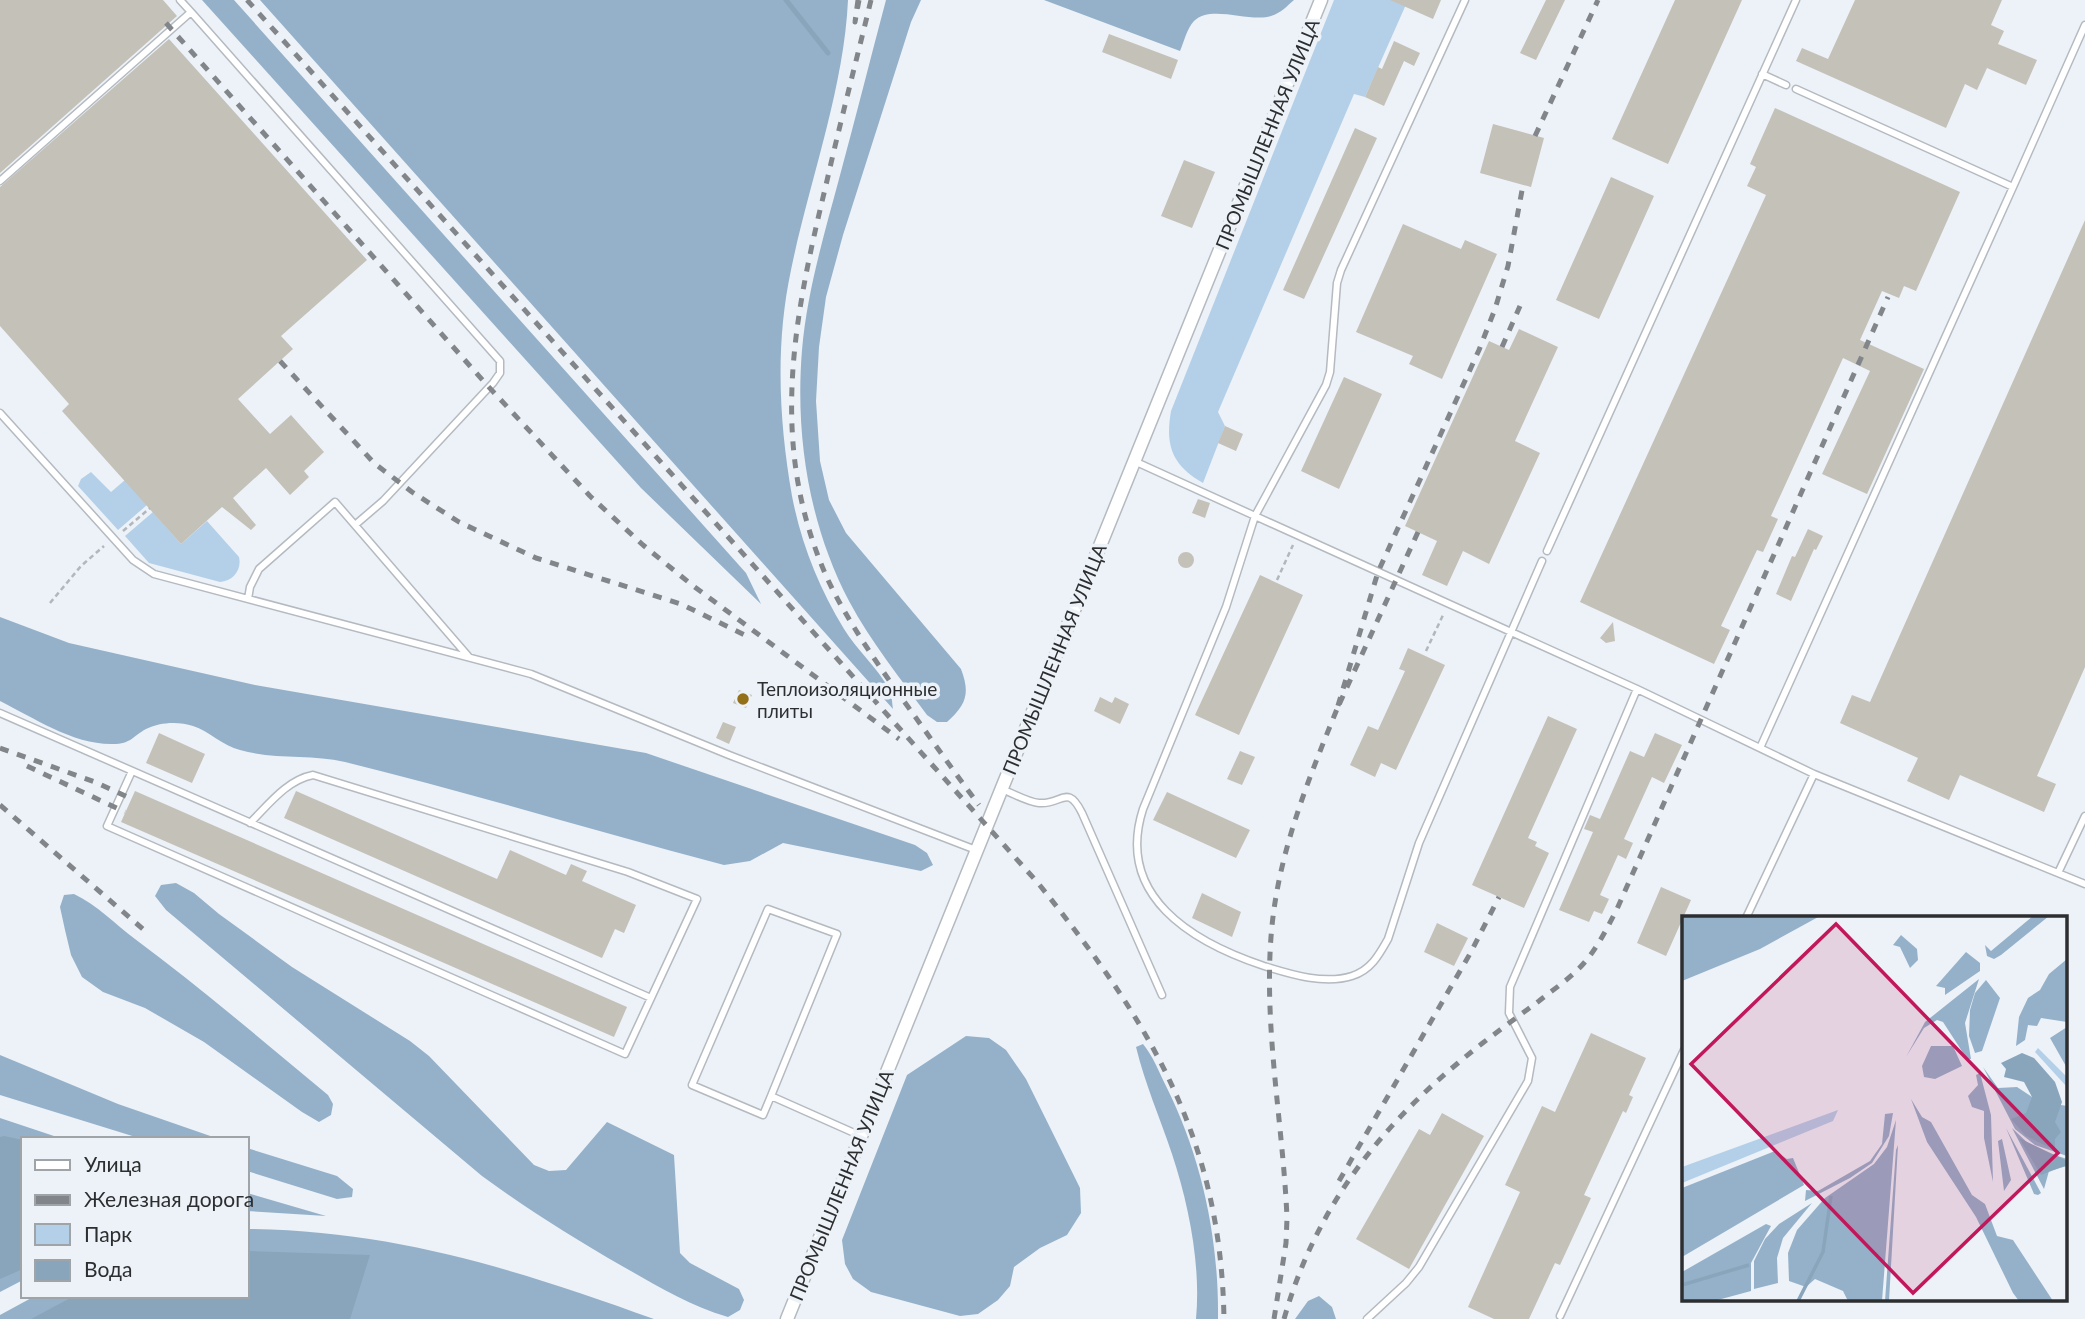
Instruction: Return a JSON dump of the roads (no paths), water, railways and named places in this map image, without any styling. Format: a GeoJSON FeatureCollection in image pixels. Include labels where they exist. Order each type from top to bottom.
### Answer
{"type":"FeatureCollection","features":[{"type":"Feature","properties":{"kind":"street","name":"ПРОМЫШЛЕННАЯ УЛИЦА"},"geometry":{"type":"LineString","coordinates":[[787,1319],[1321,0]]}},
{"type":"Feature","properties":{"kind":"lane"},"geometry":{"type":"LineString","coordinates":[[180,0],[500,361],[500,373],[493,383],[383,500],[355,525]]}},
{"type":"Feature","properties":{"kind":"lane"},"geometry":{"type":"LineString","coordinates":[[1465,0],[1341,270],[1337,283],[1330,372],[1326,386],[1255,516],[1226,607],[1138,825],[1136,844],[1139,863],[1158,904],[1189,931],[1224,951],[1271,968],[1314,978],[1333,979],[1352,976],[1369,968],[1388,939],[1419,843],[1542,561]]}},
{"type":"Feature","properties":{"kind":"lane"},"geometry":{"type":"LineString","coordinates":[[1547,551],[1796,0]]}},
{"type":"Feature","properties":{"kind":"lane"},"geometry":{"type":"LineString","coordinates":[[0,181],[191,12]]}},
{"type":"Feature","properties":{"kind":"lane"},"geometry":{"type":"LineString","coordinates":[[1760,748],[2085,25]]}},
{"type":"Feature","properties":{"kind":"lane"},"geometry":{"type":"LineString","coordinates":[[1762,74],[1786,85]]}},
{"type":"Feature","properties":{"kind":"lane"},"geometry":{"type":"LineString","coordinates":[[1796,89],[2013,187]]}},
{"type":"Feature","properties":{"kind":"lane"},"geometry":{"type":"LineString","coordinates":[[0,412],[133,560],[154,574],[470,657],[545,680],[729,755],[976,850]]}},
{"type":"Feature","properties":{"kind":"lane"},"geometry":{"type":"LineString","coordinates":[[1134,461],[1637,689],[1814,774],[2085,884]]}},
{"type":"Feature","properties":{"kind":"lane"},"geometry":{"type":"LineString","coordinates":[[248,599],[250,587],[259,569],[335,502],[470,657]]}},
{"type":"Feature","properties":{"kind":"lane"},"geometry":{"type":"LineString","coordinates":[[1367,1319],[1406,1283],[1419,1266],[1528,1081],[1532,1058],[1509,1013],[1510,987],[1637,689]]}},
{"type":"Feature","properties":{"kind":"lane"},"geometry":{"type":"LineString","coordinates":[[0,713],[651,998]]}},
{"type":"Feature","properties":{"kind":"lane"},"geometry":{"type":"LineString","coordinates":[[132,771],[107,826],[625,1054],[697,899],[639,876],[313,775],[291,783],[250,823]]}},
{"type":"Feature","properties":{"kind":"lane"},"geometry":{"type":"LineString","coordinates":[[1747,916],[1814,774]]}},
{"type":"Feature","properties":{"kind":"lane"},"geometry":{"type":"LineString","coordinates":[[1001,789],[1038,803],[1068,796],[1074,799],[1162,995]]}},
{"type":"Feature","properties":{"kind":"lane"},"geometry":{"type":"LineString","coordinates":[[2059,873],[2085,816]]}},
{"type":"Feature","properties":{"kind":"lane"},"geometry":{"type":"LineString","coordinates":[[768,909],[837,934],[771,1096],[764,1115],[692,1085],[768,909]]}},
{"type":"Feature","properties":{"kind":"lane"},"geometry":{"type":"LineString","coordinates":[[1560,1316],[1682,1054]]}},
{"type":"Feature","properties":{"kind":"lane"},"geometry":{"type":"LineString","coordinates":[[771,1096],[861,1136]]}},
{"type":"Feature","properties":{"kind":"water"},"geometry":{"type":"Polygon","coordinates":[[[0,1137],[21,1140],[21,1270],[0,1279],[0,1137]]]}},
{"type":"Feature","properties":{"kind":"water"},"geometry":{"type":"Polygon","coordinates":[[[248,1251],[370,1255],[350,1319],[31,1319],[70,1298],[248,1298],[248,1251]]]}},
{"type":"Feature","properties":{"kind":"waterway"},"geometry":{"type":"LineString","coordinates":[[786,0],[828,53]]}},
{"type":"Feature","properties":{"kind":"railway"},"geometry":{"type":"LineString","coordinates":[[247,0],[1038,883],[1078,934],[1145,1034],[1172,1084],[1193,1137],[1209,1194],[1220,1254],[1224,1319]]}},
{"type":"Feature","properties":{"kind":"railway"},"geometry":{"type":"LineString","coordinates":[[858,0],[855,22],[859,0]]}},
{"type":"Feature","properties":{"kind":"railway"},"geometry":{"type":"LineString","coordinates":[[871,0],[814,236],[796,335],[792,432],[798,481],[809,530],[828,580],[843,609],[889,679],[979,805]]}},
{"type":"Feature","properties":{"kind":"railway"},"geometry":{"type":"LineString","coordinates":[[1535,136],[1598,0]]}},
{"type":"Feature","properties":{"kind":"railway"},"geometry":{"type":"LineString","coordinates":[[166,23],[486,384],[590,496],[692,585],[899,739]]}},
{"type":"Feature","properties":{"kind":"railway"},"geometry":{"type":"LineString","coordinates":[[1418,532],[1337,709],[1378,572],[1495,309],[1508,266],[1523,185]]}},
{"type":"Feature","properties":{"kind":"railway"},"geometry":{"type":"LineString","coordinates":[[1284,1319],[1312,1244],[1330,1210],[1374,1147],[1400,1118],[1458,1063],[1574,974],[1602,937],[1617,909],[1888,297]]}},
{"type":"Feature","properties":{"kind":"railway"},"geometry":{"type":"LineString","coordinates":[[1502,347],[1520,306]]}},
{"type":"Feature","properties":{"kind":"railway"},"geometry":{"type":"LineString","coordinates":[[280,361],[374,463],[412,492],[459,522],[536,558],[681,604],[751,638]]}},
{"type":"Feature","properties":{"kind":"railway"},"geometry":{"type":"LineString","coordinates":[[1274,1319],[1286,1243],[1287,1218],[1270,1007],[1274,907],[1295,820],[1337,709]]}},
{"type":"Feature","properties":{"kind":"railway"},"geometry":{"type":"LineString","coordinates":[[0,748],[95,782],[132,799]]}},
{"type":"Feature","properties":{"kind":"railway"},"geometry":{"type":"LineString","coordinates":[[27,766],[125,812]]}},
{"type":"Feature","properties":{"kind":"railway"},"geometry":{"type":"LineString","coordinates":[[0,805],[144,930]]}},
{"type":"Feature","properties":{"kind":"railway"},"geometry":{"type":"LineString","coordinates":[[1339,1181],[1471,952],[1499,897]]}},
{"type":"Feature","properties":{"kind":"place","name":"Теплоизоляционные плиты"},"geometry":{"type":"Point","coordinates":[743,699]}}]}
